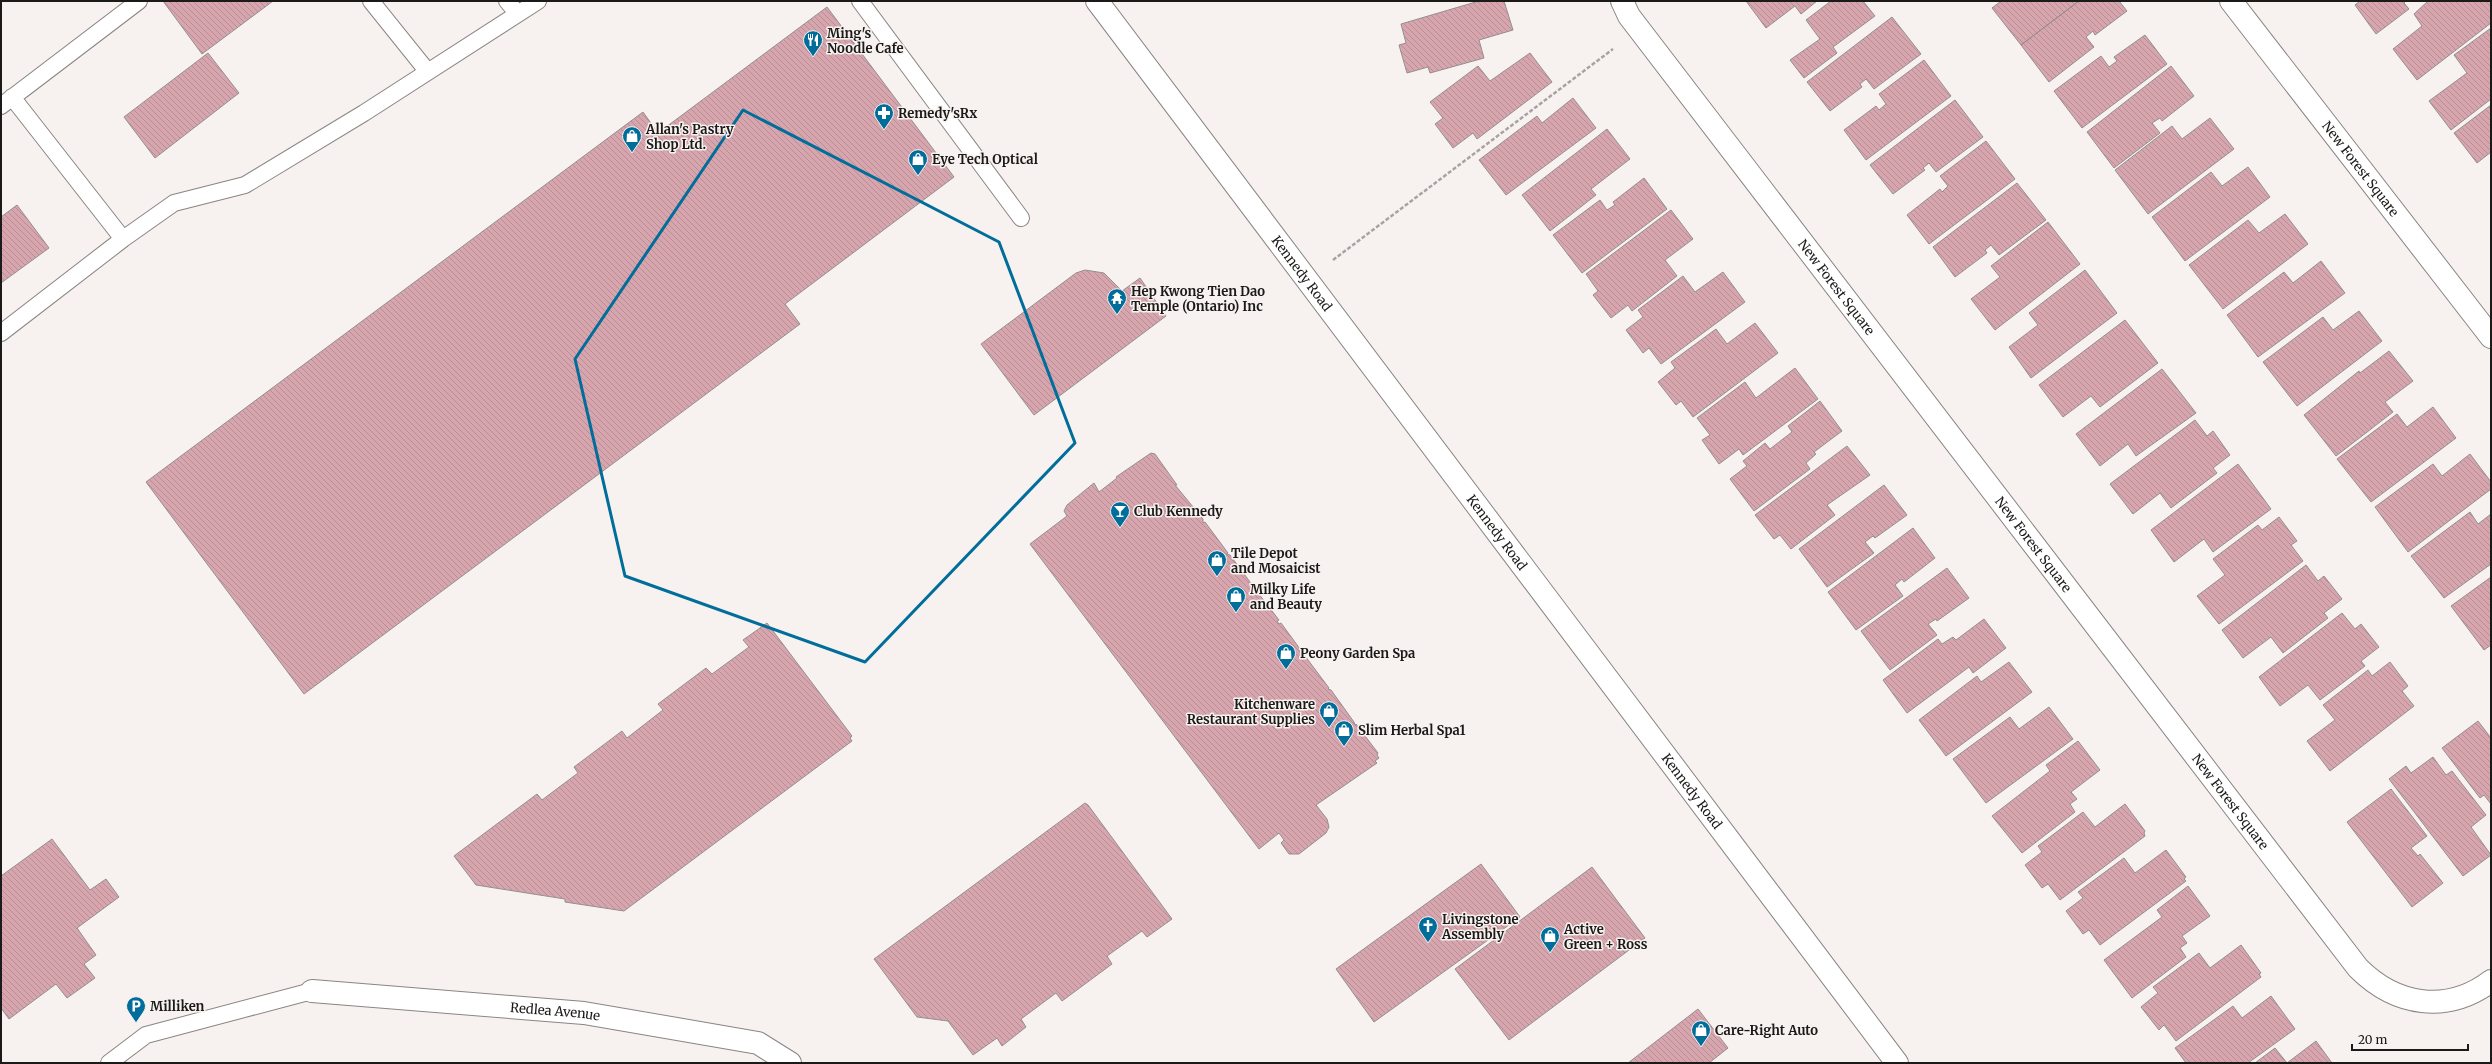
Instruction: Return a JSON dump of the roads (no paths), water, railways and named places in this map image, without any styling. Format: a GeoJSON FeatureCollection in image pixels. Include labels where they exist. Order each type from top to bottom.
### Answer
{"type":"FeatureCollection","features":[{"type":"Feature","properties":{"kind":"street","name":"Kennedy Road"},"geometry":{"type":"LineString","coordinates":[[1097,1],[1897,1063]]}},
{"type":"Feature","properties":{"kind":"street","name":"New Forest Square"},"geometry":{"type":"LineString","coordinates":[[1622,1],[1629,16],[2358,968],[2371,981],[2386,991],[2422,1002],[2458,998],[2480,989],[2491,981]]}},
{"type":"Feature","properties":{"kind":"street","name":"New Forest Square"},"geometry":{"type":"LineString","coordinates":[[2231,1],[2491,337]]}},
{"type":"Feature","properties":{"kind":"street","name":"Redlea Avenue"},"geometry":{"type":"LineString","coordinates":[[312,991],[584,1013],[758,1043],[790,1063]]}},
{"type":"Feature","properties":{"kind":"lane"},"geometry":{"type":"LineString","coordinates":[[123,239],[6,102],[139,1]]}},
{"type":"Feature","properties":{"kind":"lane"},"geometry":{"type":"LineString","coordinates":[[370,1],[428,72]]}},
{"type":"Feature","properties":{"kind":"lane"},"geometry":{"type":"LineString","coordinates":[[507,1],[518,14]]}},
{"type":"Feature","properties":{"kind":"lane"},"geometry":{"type":"LineString","coordinates":[[1,333],[123,239],[174,203],[245,185],[428,72],[538,1]]}},
{"type":"Feature","properties":{"kind":"lane"},"geometry":{"type":"LineString","coordinates":[[860,1],[1021,218]]}},
{"type":"Feature","properties":{"kind":"lane"},"geometry":{"type":"LineString","coordinates":[[108,1063],[146,1035],[312,991]]}},
{"type":"Feature","properties":{"kind":"place","name":"Ming's Noodle Cafe"},"geometry":{"type":"Point","coordinates":[813,57]}},
{"type":"Feature","properties":{"kind":"place","name":"Remedy'sRx"},"geometry":{"type":"Point","coordinates":[884,130]}},
{"type":"Feature","properties":{"kind":"place","name":"Allan's Pastry Shop Ltd."},"geometry":{"type":"Point","coordinates":[632,153]}},
{"type":"Feature","properties":{"kind":"place","name":"Eye Tech Optical"},"geometry":{"type":"Point","coordinates":[918,176]}},
{"type":"Feature","properties":{"kind":"place","name":"Hep Kwong Tien Dao Temple (Ontario) Inc"},"geometry":{"type":"Point","coordinates":[1117,315]}},
{"type":"Feature","properties":{"kind":"place","name":"Club Kennedy"},"geometry":{"type":"Point","coordinates":[1120,528]}},
{"type":"Feature","properties":{"kind":"place","name":"Tile Depot and Mosaicist"},"geometry":{"type":"Point","coordinates":[1217,577]}},
{"type":"Feature","properties":{"kind":"place","name":"Milky Life and Beauty"},"geometry":{"type":"Point","coordinates":[1236,613]}},
{"type":"Feature","properties":{"kind":"place","name":"Peony Garden Spa"},"geometry":{"type":"Point","coordinates":[1286,670]}},
{"type":"Feature","properties":{"kind":"place","name":"Kitchenware Restaurant Supplies"},"geometry":{"type":"Point","coordinates":[1329,728]}},
{"type":"Feature","properties":{"kind":"place","name":"Slim Herbal Spa1"},"geometry":{"type":"Point","coordinates":[1344,747]}},
{"type":"Feature","properties":{"kind":"place","name":"Livingstone Assembly"},"geometry":{"type":"Point","coordinates":[1428,943]}},
{"type":"Feature","properties":{"kind":"place","name":"Active Green + Ross"},"geometry":{"type":"Point","coordinates":[1550,953]}},
{"type":"Feature","properties":{"kind":"place","name":"Milliken"},"geometry":{"type":"Point","coordinates":[136,1023]}},
{"type":"Feature","properties":{"kind":"place","name":"Care-Right Auto"},"geometry":{"type":"Point","coordinates":[1701,1047]}}]}
